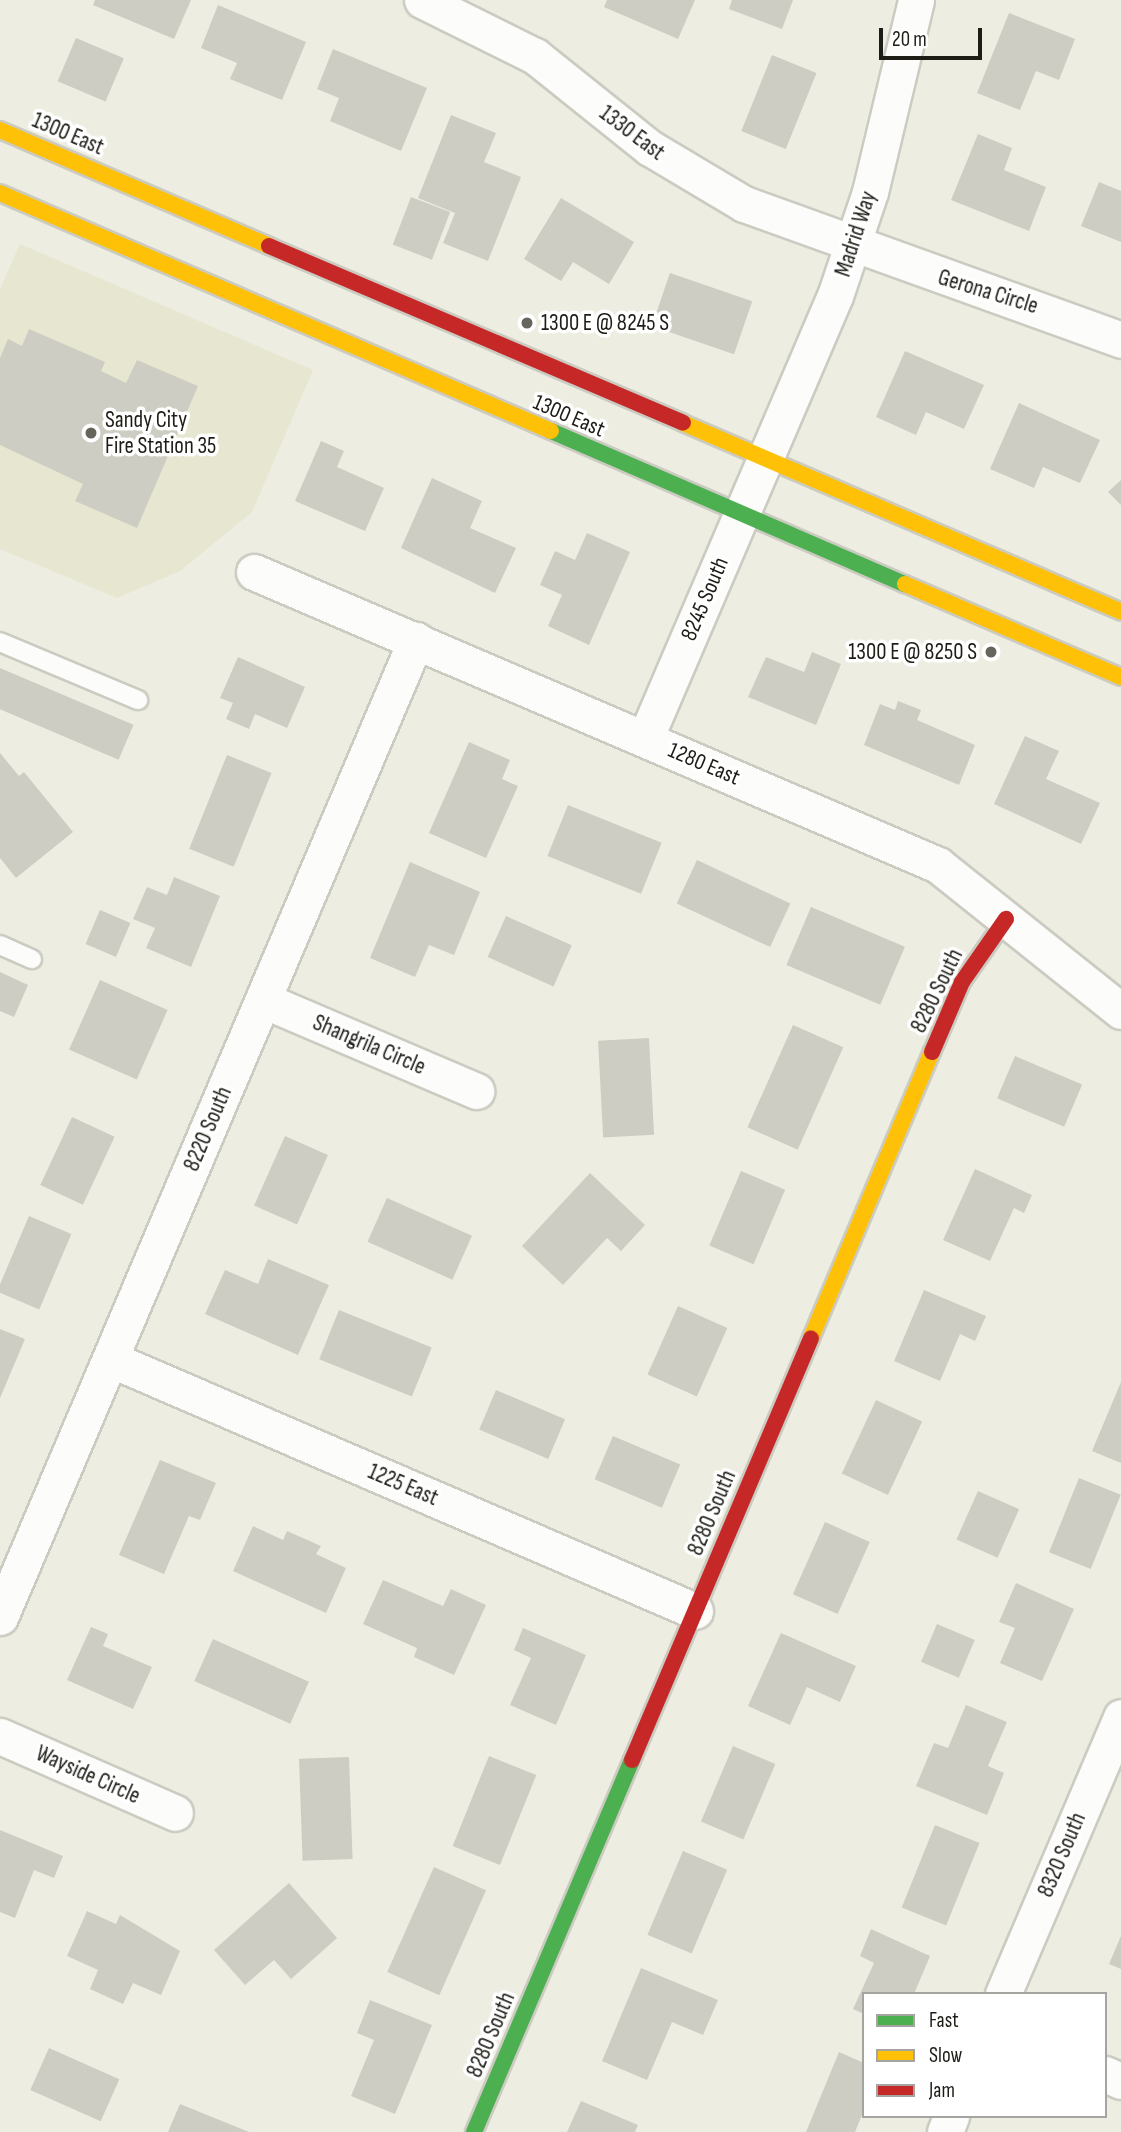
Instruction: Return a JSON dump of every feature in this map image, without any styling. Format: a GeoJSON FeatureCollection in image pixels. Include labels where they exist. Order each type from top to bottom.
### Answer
{"type":"FeatureCollection","features":[{"type":"Feature","properties":{"kind":"main road","name":"1300 East"},"geometry":{"type":"LineString","coordinates":[[0,130],[1121,612]]}},
{"type":"Feature","properties":{"kind":"main road","name":"1300 East"},"geometry":{"type":"LineString","coordinates":[[0,193],[1121,677]]}},
{"type":"Feature","properties":{"kind":"main road","name":"8280 South"},"geometry":{"type":"LineString","coordinates":[[474,2132],[962,982],[1006,919]]}},
{"type":"Feature","properties":{"kind":"street","name":"1330 East"},"geometry":{"type":"LineString","coordinates":[[422,0],[536,56],[695,177],[853,246]]}},
{"type":"Feature","properties":{"kind":"street","name":"Madrid Way"},"geometry":{"type":"LineString","coordinates":[[766,459],[853,246],[916,0]]}},
{"type":"Feature","properties":{"kind":"street","name":"Gerona Circle"},"geometry":{"type":"LineString","coordinates":[[853,246],[1121,341]]}},
{"type":"Feature","properties":{"kind":"street","name":"8245 South"},"geometry":{"type":"LineString","coordinates":[[645,739],[766,459]]}},
{"type":"Feature","properties":{"kind":"street","name":"1280 East"},"geometry":{"type":"LineString","coordinates":[[254,572],[938,865],[1121,1011]]}},
{"type":"Feature","properties":{"kind":"street","name":"8220 South"},"geometry":{"type":"LineString","coordinates":[[0,1618],[416,640]]}},
{"type":"Feature","properties":{"kind":"street","name":"Shangrila Circle"},"geometry":{"type":"LineString","coordinates":[[263,1000],[476,1091]]}},
{"type":"Feature","properties":{"kind":"street","name":"1225 East"},"geometry":{"type":"LineString","coordinates":[[110,1359],[695,1611]]}},
{"type":"Feature","properties":{"kind":"street","name":"8320 South"},"geometry":{"type":"LineString","coordinates":[[1004,1992],[1121,1717]]}},
{"type":"Feature","properties":{"kind":"street","name":"Wayside Circle"},"geometry":{"type":"LineString","coordinates":[[0,1737],[175,1813]]}},
{"type":"Feature","properties":{"kind":"lane"},"geometry":{"type":"LineString","coordinates":[[0,642],[138,700]]}},
{"type":"Feature","properties":{"kind":"lane"},"geometry":{"type":"LineString","coordinates":[[0,945],[32,959]]}},
{"type":"Feature","properties":{"kind":"shaded area"},"geometry":{"type":"Polygon","coordinates":[[[20,244],[313,370],[252,512],[180,571],[117,598],[0,549],[0,289],[20,244]]]}},
{"type":"Feature","properties":{"kind":"building"},"geometry":{"type":"Polygon","coordinates":[[[95,0],[191,0],[174,39],[93,5],[95,0]]]}},
{"type":"Feature","properties":{"kind":"building"},"geometry":{"type":"Polygon","coordinates":[[[607,0],[695,0],[678,39],[604,7],[607,0]]]}},
{"type":"Feature","properties":{"kind":"building"},"geometry":{"type":"Polygon","coordinates":[[[732,0],[793,0],[782,29],[729,9],[732,0]]]}},
{"type":"Feature","properties":{"kind":"building"},"geometry":{"type":"Polygon","coordinates":[[[218,5],[306,42],[282,100],[230,79],[237,63],[201,48],[218,5]]]}},
{"type":"Feature","properties":{"kind":"building"},"geometry":{"type":"Polygon","coordinates":[[[1009,13],[1075,39],[1059,80],[1036,71],[1020,110],[977,93],[1009,13]]]}},
{"type":"Feature","properties":{"kind":"building"},"geometry":{"type":"Polygon","coordinates":[[[76,38],[124,58],[106,102],[58,81],[76,38]]]}},
{"type":"Feature","properties":{"kind":"building"},"geometry":{"type":"Polygon","coordinates":[[[333,49],[427,88],[401,151],[330,121],[339,98],[317,89],[333,49]]]}},
{"type":"Feature","properties":{"kind":"building"},"geometry":{"type":"Polygon","coordinates":[[[772,55],[817,73],[786,149],[741,131],[772,55]]]}},
{"type":"Feature","properties":{"kind":"building"},"geometry":{"type":"Polygon","coordinates":[[[451,115],[496,133],[484,162],[521,177],[488,261],[443,243],[455,213],[418,198],[451,115]]]}},
{"type":"Feature","properties":{"kind":"building"},"geometry":{"type":"Polygon","coordinates":[[[978,134],[1012,148],[1004,170],[1046,187],[1029,231],[951,200],[978,134]]]}},
{"type":"Feature","properties":{"kind":"building"},"geometry":{"type":"Polygon","coordinates":[[[1099,182],[1121,191],[1121,242],[1081,226],[1099,182]]]}},
{"type":"Feature","properties":{"kind":"building"},"geometry":{"type":"Polygon","coordinates":[[[411,197],[450,212],[432,260],[393,245],[411,197]]]}},
{"type":"Feature","properties":{"kind":"building"},"geometry":{"type":"Polygon","coordinates":[[[561,198],[634,242],[609,284],[573,262],[561,281],[524,259],[561,198]]]}},
{"type":"Feature","properties":{"kind":"building"},"geometry":{"type":"Polygon","coordinates":[[[670,273],[752,301],[734,354],[652,326],[670,273]]]}},
{"type":"Feature","properties":{"kind":"building","name":"Sandy City Fire Station 35"},"geometry":{"type":"Polygon","coordinates":[[[29,329],[105,362],[101,371],[126,383],[137,360],[198,386],[137,528],[75,501],[83,484],[0,445],[0,358],[8,339],[22,346],[29,329]]]}},
{"type":"Feature","properties":{"kind":"building"},"geometry":{"type":"Polygon","coordinates":[[[905,351],[984,385],[964,429],[926,412],[916,435],[876,417],[905,351]]]}},
{"type":"Feature","properties":{"kind":"building"},"geometry":{"type":"Polygon","coordinates":[[[1019,403],[1100,440],[1080,483],[1043,467],[1034,488],[990,469],[1019,403]]]}},
{"type":"Feature","properties":{"kind":"building"},"geometry":{"type":"Polygon","coordinates":[[[321,441],[344,451],[337,467],[384,488],[365,531],[295,501],[321,441]]]}},
{"type":"Feature","properties":{"kind":"building"},"geometry":{"type":"Polygon","coordinates":[[[432,478],[482,501],[470,528],[516,548],[495,593],[401,548],[432,478]]]}},
{"type":"Feature","properties":{"kind":"building"},"geometry":{"type":"Polygon","coordinates":[[[1121,480],[1121,505],[1108,492],[1121,480]]]}},
{"type":"Feature","properties":{"kind":"building"},"geometry":{"type":"Polygon","coordinates":[[[587,533],[630,552],[589,645],[548,626],[562,595],[540,585],[555,551],[575,560],[587,533]]]}},
{"type":"Feature","properties":{"kind":"building"},"geometry":{"type":"Polygon","coordinates":[[[812,652],[841,664],[816,725],[748,697],[766,657],[804,672],[812,652]]]}},
{"type":"Feature","properties":{"kind":"building"},"geometry":{"type":"Polygon","coordinates":[[[238,657],[305,687],[287,728],[255,714],[249,729],[226,719],[233,703],[220,698],[238,657]]]}},
{"type":"Feature","properties":{"kind":"building"},"geometry":{"type":"Polygon","coordinates":[[[0,668],[133,725],[119,760],[0,709],[0,668]]]}},
{"type":"Feature","properties":{"kind":"building"},"geometry":{"type":"Polygon","coordinates":[[[898,701],[921,710],[917,720],[975,745],[959,785],[864,745],[880,704],[895,710],[898,701]]]}},
{"type":"Feature","properties":{"kind":"building"},"geometry":{"type":"Polygon","coordinates":[[[1025,736],[1059,751],[1046,779],[1100,803],[1081,844],[994,804],[1025,736]]]}},
{"type":"Feature","properties":{"kind":"building"},"geometry":{"type":"Polygon","coordinates":[[[469,742],[510,760],[502,779],[518,786],[486,858],[429,833],[469,742]]]}},
{"type":"Feature","properties":{"kind":"building"},"geometry":{"type":"Polygon","coordinates":[[[0,753],[19,776],[24,772],[73,832],[16,878],[0,858],[0,753]]]}},
{"type":"Feature","properties":{"kind":"building"},"geometry":{"type":"Polygon","coordinates":[[[227,755],[272,773],[234,867],[189,849],[227,755]]]}},
{"type":"Feature","properties":{"kind":"building"},"geometry":{"type":"Polygon","coordinates":[[[568,805],[662,843],[641,894],[547,856],[568,805]]]}},
{"type":"Feature","properties":{"kind":"building"},"geometry":{"type":"Polygon","coordinates":[[[697,860],[790,904],[770,947],[677,904],[697,860]]]}},
{"type":"Feature","properties":{"kind":"building"},"geometry":{"type":"Polygon","coordinates":[[[410,862],[480,892],[454,955],[429,945],[415,977],[370,958],[410,862]]]}},
{"type":"Feature","properties":{"kind":"building"},"geometry":{"type":"Polygon","coordinates":[[[174,877],[220,896],[191,967],[146,948],[155,928],[133,919],[147,887],[167,895],[174,877]]]}},
{"type":"Feature","properties":{"kind":"building"},"geometry":{"type":"Polygon","coordinates":[[[811,907],[905,947],[880,1005],[786,965],[811,907]]]}},
{"type":"Feature","properties":{"kind":"building"},"geometry":{"type":"Polygon","coordinates":[[[100,910],[130,923],[116,957],[86,944],[100,910]]]}},
{"type":"Feature","properties":{"kind":"building"},"geometry":{"type":"Polygon","coordinates":[[[506,916],[572,945],[553,986],[488,957],[506,916]]]}},
{"type":"Feature","properties":{"kind":"building"},"geometry":{"type":"Polygon","coordinates":[[[0,972],[28,985],[14,1017],[0,1011],[0,972]]]}},
{"type":"Feature","properties":{"kind":"building"},"geometry":{"type":"Polygon","coordinates":[[[100,980],[168,1010],[137,1080],[69,1049],[100,980]]]}},
{"type":"Feature","properties":{"kind":"building"},"geometry":{"type":"Polygon","coordinates":[[[793,1025],[843,1047],[798,1150],[747,1127],[793,1025]]]}},
{"type":"Feature","properties":{"kind":"building"},"geometry":{"type":"Polygon","coordinates":[[[649,1038],[654,1135],[603,1138],[598,1041],[649,1038]]]}},
{"type":"Feature","properties":{"kind":"building"},"geometry":{"type":"Polygon","coordinates":[[[1015,1056],[1082,1085],[1064,1127],[997,1098],[1015,1056]]]}},
{"type":"Feature","properties":{"kind":"building"},"geometry":{"type":"Polygon","coordinates":[[[72,1117],[115,1137],[83,1205],[40,1185],[72,1117]]]}},
{"type":"Feature","properties":{"kind":"building"},"geometry":{"type":"Polygon","coordinates":[[[285,1136],[328,1155],[297,1225],[254,1205],[285,1136]]]}},
{"type":"Feature","properties":{"kind":"building"},"geometry":{"type":"Polygon","coordinates":[[[975,1169],[1032,1195],[1024,1213],[1014,1208],[990,1261],[943,1240],[975,1169]]]}},
{"type":"Feature","properties":{"kind":"building"},"geometry":{"type":"Polygon","coordinates":[[[741,1171],[785,1190],[754,1264],[709,1246],[741,1171]]]}},
{"type":"Feature","properties":{"kind":"building"},"geometry":{"type":"Polygon","coordinates":[[[590,1173],[645,1225],[621,1251],[607,1238],[563,1285],[522,1246],[590,1173]]]}},
{"type":"Feature","properties":{"kind":"building"},"geometry":{"type":"Polygon","coordinates":[[[387,1198],[472,1236],[452,1280],[367,1242],[387,1198]]]}},
{"type":"Feature","properties":{"kind":"building"},"geometry":{"type":"Polygon","coordinates":[[[29,1216],[71,1234],[39,1309],[0,1293],[0,1284],[29,1216]]]}},
{"type":"Feature","properties":{"kind":"building"},"geometry":{"type":"Polygon","coordinates":[[[268,1259],[329,1285],[298,1355],[205,1314],[225,1270],[258,1284],[268,1259]]]}},
{"type":"Feature","properties":{"kind":"building"},"geometry":{"type":"Polygon","coordinates":[[[924,1290],[986,1316],[975,1341],[960,1334],[940,1381],[894,1361],[924,1290]]]}},
{"type":"Feature","properties":{"kind":"building"},"geometry":{"type":"Polygon","coordinates":[[[678,1306],[727,1328],[697,1396],[647,1375],[678,1306]]]}},
{"type":"Feature","properties":{"kind":"building"},"geometry":{"type":"Polygon","coordinates":[[[339,1310],[432,1347],[412,1397],[319,1359],[339,1310]]]}},
{"type":"Feature","properties":{"kind":"building"},"geometry":{"type":"Polygon","coordinates":[[[0,1329],[25,1339],[0,1398],[0,1329]]]}},
{"type":"Feature","properties":{"kind":"building"},"geometry":{"type":"Polygon","coordinates":[[[1121,1382],[1121,1463],[1092,1451],[1121,1382]]]}},
{"type":"Feature","properties":{"kind":"building"},"geometry":{"type":"Polygon","coordinates":[[[496,1390],[565,1419],[548,1459],[479,1430],[496,1390]]]}},
{"type":"Feature","properties":{"kind":"building"},"geometry":{"type":"Polygon","coordinates":[[[876,1400],[922,1422],[888,1495],[842,1473],[876,1400]]]}},
{"type":"Feature","properties":{"kind":"building"},"geometry":{"type":"Polygon","coordinates":[[[613,1436],[680,1465],[662,1508],[595,1479],[613,1436]]]}},
{"type":"Feature","properties":{"kind":"building"},"geometry":{"type":"Polygon","coordinates":[[[160,1460],[216,1483],[200,1520],[189,1516],[164,1574],[119,1555],[160,1460]]]}},
{"type":"Feature","properties":{"kind":"building"},"geometry":{"type":"Polygon","coordinates":[[[1079,1478],[1121,1495],[1091,1569],[1049,1552],[1079,1478]]]}},
{"type":"Feature","properties":{"kind":"building"},"geometry":{"type":"Polygon","coordinates":[[[978,1491],[1019,1509],[998,1558],[956,1539],[978,1491]]]}},
{"type":"Feature","properties":{"kind":"building"},"geometry":{"type":"Polygon","coordinates":[[[825,1522],[870,1542],[838,1614],[793,1594],[825,1522]]]}},
{"type":"Feature","properties":{"kind":"building"},"geometry":{"type":"Polygon","coordinates":[[[253,1526],[283,1540],[287,1531],[321,1546],[316,1554],[346,1568],[326,1613],[233,1571],[253,1526]]]}},
{"type":"Feature","properties":{"kind":"building"},"geometry":{"type":"Polygon","coordinates":[[[383,1580],[443,1606],[451,1589],[486,1605],[454,1675],[414,1657],[417,1648],[363,1624],[383,1580]]]}},
{"type":"Feature","properties":{"kind":"building"},"geometry":{"type":"Polygon","coordinates":[[[1016,1583],[1074,1609],[1042,1681],[1000,1663],[1015,1628],[999,1622],[1016,1583]]]}},
{"type":"Feature","properties":{"kind":"building"},"geometry":{"type":"Polygon","coordinates":[[[937,1624],[975,1640],[959,1678],[921,1662],[937,1624]]]}},
{"type":"Feature","properties":{"kind":"building"},"geometry":{"type":"Polygon","coordinates":[[[91,1627],[108,1634],[103,1646],[152,1667],[133,1709],[67,1680],[91,1627]]]}},
{"type":"Feature","properties":{"kind":"building"},"geometry":{"type":"Polygon","coordinates":[[[523,1628],[586,1655],[556,1725],[510,1705],[531,1658],[514,1650],[523,1628]]]}},
{"type":"Feature","properties":{"kind":"building"},"geometry":{"type":"Polygon","coordinates":[[[781,1633],[856,1666],[840,1702],[807,1687],[790,1725],[748,1706],[781,1633]]]}},
{"type":"Feature","properties":{"kind":"building"},"geometry":{"type":"Polygon","coordinates":[[[213,1639],[309,1682],[290,1724],[194,1681],[213,1639]]]}},
{"type":"Feature","properties":{"kind":"building"},"geometry":{"type":"Polygon","coordinates":[[[966,1705],[1007,1722],[988,1766],[1004,1773],[987,1815],[916,1786],[934,1743],[948,1748],[966,1705]]]}},
{"type":"Feature","properties":{"kind":"building"},"geometry":{"type":"Polygon","coordinates":[[[733,1746],[775,1764],[743,1839],[701,1821],[733,1746]]]}},
{"type":"Feature","properties":{"kind":"building"},"geometry":{"type":"Polygon","coordinates":[[[489,1756],[536,1775],[500,1865],[453,1846],[489,1756]]]}},
{"type":"Feature","properties":{"kind":"building"},"geometry":{"type":"Polygon","coordinates":[[[349,1757],[353,1859],[303,1861],[299,1759],[349,1757]]]}},
{"type":"Feature","properties":{"kind":"building"},"geometry":{"type":"Polygon","coordinates":[[[935,1825],[980,1843],[946,1926],[902,1908],[935,1825]]]}},
{"type":"Feature","properties":{"kind":"building"},"geometry":{"type":"Polygon","coordinates":[[[0,1830],[63,1856],[54,1878],[34,1870],[15,1918],[0,1912],[0,1830]]]}},
{"type":"Feature","properties":{"kind":"building"},"geometry":{"type":"Polygon","coordinates":[[[683,1851],[727,1870],[692,1954],[647,1935],[683,1851]]]}},
{"type":"Feature","properties":{"kind":"building"},"geometry":{"type":"Polygon","coordinates":[[[434,1867],[486,1890],[439,1995],[387,1972],[434,1867]]]}},
{"type":"Feature","properties":{"kind":"building"},"geometry":{"type":"Polygon","coordinates":[[[289,1883],[337,1938],[291,1979],[274,1960],[245,1985],[214,1950],[289,1883]]]}},
{"type":"Feature","properties":{"kind":"building"},"geometry":{"type":"Polygon","coordinates":[[[87,1911],[116,1924],[120,1915],[180,1951],[161,1995],[133,1983],[123,2004],[90,1989],[98,1970],[67,1956],[87,1911]]]}},
{"type":"Feature","properties":{"kind":"building"},"geometry":{"type":"Polygon","coordinates":[[[871,1929],[930,1956],[915,1992],[862,1992],[862,2013],[853,2009],[874,1963],[860,1956],[871,1929]]]}},
{"type":"Feature","properties":{"kind":"building"},"geometry":{"type":"Polygon","coordinates":[[[1121,1936],[1121,1969],[1109,1964],[1121,1936]]]}},
{"type":"Feature","properties":{"kind":"building"},"geometry":{"type":"Polygon","coordinates":[[[641,1968],[718,2000],[703,2035],[672,2022],[647,2080],[602,2061],[641,1968]]]}},
{"type":"Feature","properties":{"kind":"building"},"geometry":{"type":"Polygon","coordinates":[[[370,2000],[432,2025],[395,2114],[351,2096],[374,2040],[357,2033],[370,2000]]]}},
{"type":"Feature","properties":{"kind":"building"},"geometry":{"type":"Polygon","coordinates":[[[49,2048],[119,2079],[101,2121],[30,2090],[49,2048]]]}},
{"type":"Feature","properties":{"kind":"building"},"geometry":{"type":"Polygon","coordinates":[[[839,2052],[862,2062],[862,2115],[855,2132],[806,2132],[839,2052]]]}},
{"type":"Feature","properties":{"kind":"building"},"geometry":{"type":"Polygon","coordinates":[[[581,2101],[638,2125],[635,2132],[567,2132],[581,2101]]]}},
{"type":"Feature","properties":{"kind":"building"},"geometry":{"type":"Polygon","coordinates":[[[180,2104],[249,2132],[168,2132],[180,2104]]]}},
{"type":"Feature","properties":{"kind":"traffic: fast"},"geometry":{"type":"LineString","coordinates":[[551,431],[905,584]]}},
{"type":"Feature","properties":{"kind":"traffic: fast"},"geometry":{"type":"LineString","coordinates":[[474,2132],[632,1760]]}},
{"type":"Feature","properties":{"kind":"traffic: slow"},"geometry":{"type":"LineString","coordinates":[[0,130],[269,246]]}},
{"type":"Feature","properties":{"kind":"traffic: slow"},"geometry":{"type":"LineString","coordinates":[[0,193],[551,431]]}},
{"type":"Feature","properties":{"kind":"traffic: slow"},"geometry":{"type":"LineString","coordinates":[[683,423],[1121,612]]}},
{"type":"Feature","properties":{"kind":"traffic: slow"},"geometry":{"type":"LineString","coordinates":[[905,584],[1121,677]]}},
{"type":"Feature","properties":{"kind":"traffic: slow"},"geometry":{"type":"LineString","coordinates":[[811,1338],[932,1052]]}},
{"type":"Feature","properties":{"kind":"traffic: jam"},"geometry":{"type":"LineString","coordinates":[[269,246],[683,423]]}},
{"type":"Feature","properties":{"kind":"traffic: jam"},"geometry":{"type":"LineString","coordinates":[[932,1052],[962,982],[1006,919]]}},
{"type":"Feature","properties":{"kind":"traffic: jam"},"geometry":{"type":"LineString","coordinates":[[632,1760],[811,1338]]}},
{"type":"Feature","properties":{"kind":"place","name":"1300 E @ 8245 S"},"geometry":{"type":"Point","coordinates":[527,323]}},
{"type":"Feature","properties":{"kind":"place","name":"Sandy City Fire Station 35"},"geometry":{"type":"Point","coordinates":[91,433]}},
{"type":"Feature","properties":{"kind":"place","name":"1300 E @ 8250 S"},"geometry":{"type":"Point","coordinates":[991,652]}}]}
